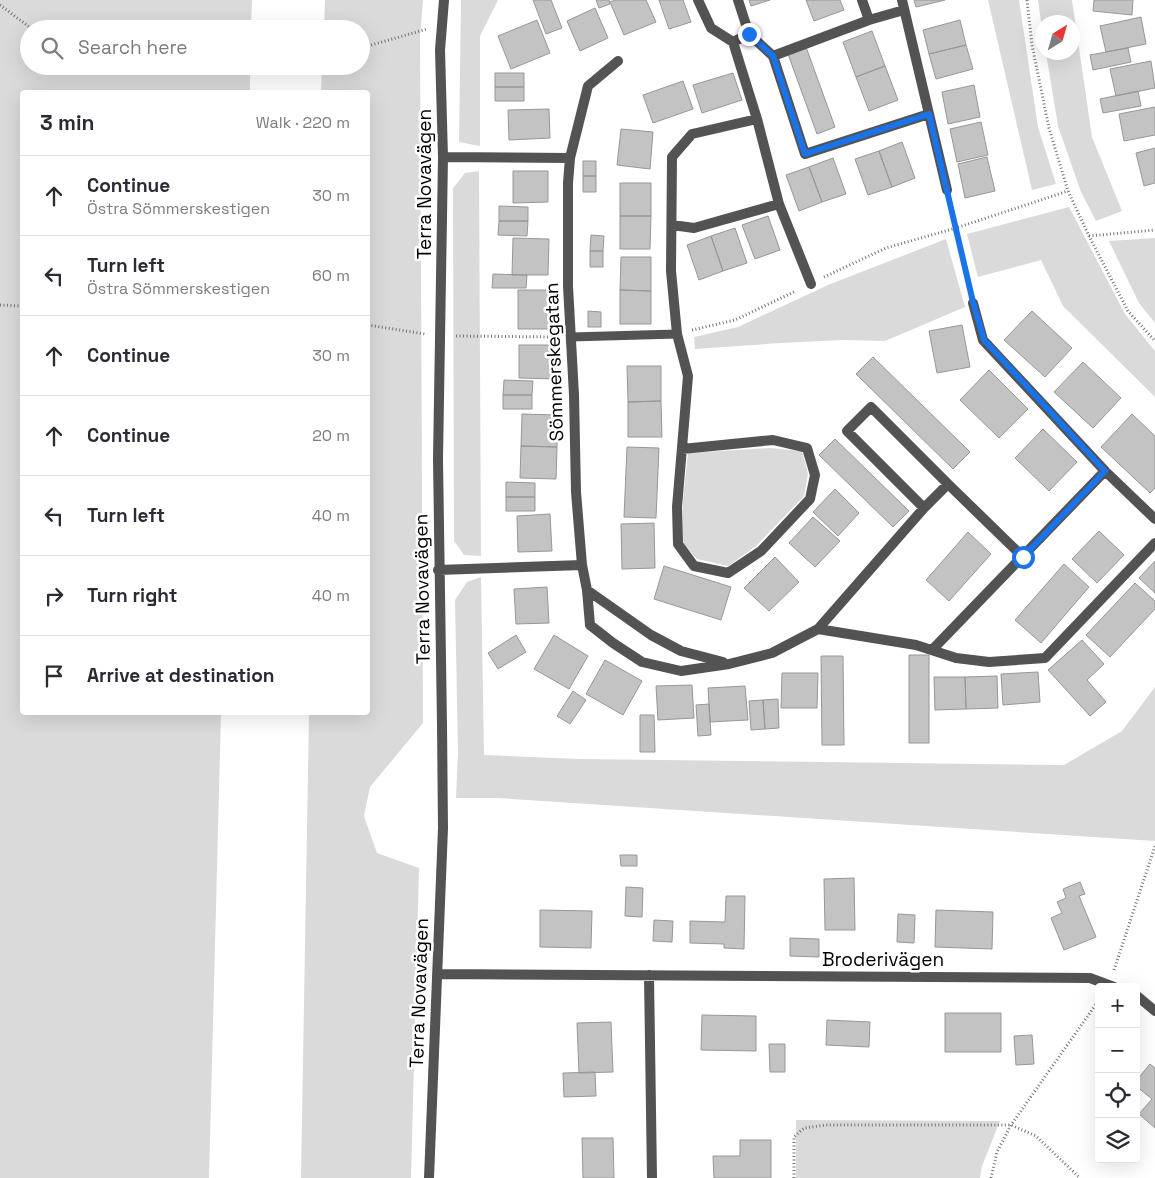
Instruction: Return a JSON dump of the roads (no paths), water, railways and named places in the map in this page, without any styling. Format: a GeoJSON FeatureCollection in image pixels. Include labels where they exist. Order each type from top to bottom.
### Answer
{"type":"FeatureCollection","features":[{"type":"Feature","properties":{"kind":"street","name":"Terra Novavägen"},"geometry":{"type":"LineString","coordinates":[[430,1178],[442,828],[438,459],[444,156],[440,50],[444,0]]}},
{"type":"Feature","properties":{"kind":"street"},"geometry":{"type":"LineString","coordinates":[[698,0],[711,28],[733,42],[757,119],[779,204],[810,284]]}},
{"type":"Feature","properties":{"kind":"street"},"geometry":{"type":"LineString","coordinates":[[738,0],[749,34],[773,56],[805,154],[929,114]]}},
{"type":"Feature","properties":{"kind":"street"},"geometry":{"type":"LineString","coordinates":[[862,0],[869,20]]}},
{"type":"Feature","properties":{"kind":"street"},"geometry":{"type":"LineString","coordinates":[[773,56],[869,20],[903,5],[947,190]]}},
{"type":"Feature","properties":{"kind":"street"},"geometry":{"type":"LineString","coordinates":[[733,42],[749,34]]}},
{"type":"Feature","properties":{"kind":"street","name":"Sömmerskegatan"},"geometry":{"type":"LineString","coordinates":[[618,61],[588,86],[570,158],[568,286],[574,395],[576,492],[582,564],[587,590],[590,625],[642,662],[681,671],[729,664],[772,654],[818,629],[924,508],[948,484]]}},
{"type":"Feature","properties":{"kind":"street"},"geometry":{"type":"LineString","coordinates":[[682,449],[773,440],[807,448],[815,475],[810,499],[760,551],[728,572],[694,566],[678,544],[677,507],[688,376],[677,334],[671,272],[672,157],[692,134],[757,119]]}},
{"type":"Feature","properties":{"kind":"street"},"geometry":{"type":"LineString","coordinates":[[444,156],[570,158]]}},
{"type":"Feature","properties":{"kind":"street"},"geometry":{"type":"LineString","coordinates":[[672,225],[694,228],[779,204]]}},
{"type":"Feature","properties":{"kind":"street"},"geometry":{"type":"LineString","coordinates":[[973,302],[984,340],[1105,471],[1155,519]]}},
{"type":"Feature","properties":{"kind":"street"},"geometry":{"type":"LineString","coordinates":[[924,508],[847,431],[871,407],[1023,557]]}},
{"type":"Feature","properties":{"kind":"street"},"geometry":{"type":"LineString","coordinates":[[932,650],[1105,471]]}},
{"type":"Feature","properties":{"kind":"street"},"geometry":{"type":"LineString","coordinates":[[818,629],[916,645],[956,658],[989,662],[1045,658],[1155,543]]}},
{"type":"Feature","properties":{"kind":"street"},"geometry":{"type":"LineString","coordinates":[[438,570],[582,564]]}},
{"type":"Feature","properties":{"kind":"street","name":"Sömmerskegatan"},"geometry":{"type":"LineString","coordinates":[[587,590],[651,635],[673,647],[681,651],[729,664]]}},
{"type":"Feature","properties":{"kind":"street","name":"Broderivägen"},"geometry":{"type":"LineString","coordinates":[[437,974],[1090,978],[1104,983]]}},
{"type":"Feature","properties":{"kind":"street"},"geometry":{"type":"LineString","coordinates":[[649,975],[652,1178]]}},
{"type":"Feature","properties":{"kind":"street"},"geometry":{"type":"LineString","coordinates":[[1140,998],[1155,1011]]}},
{"type":"Feature","properties":{"kind":"lane"},"geometry":{"type":"LineString","coordinates":[[571,338],[677,334]]}}]}
